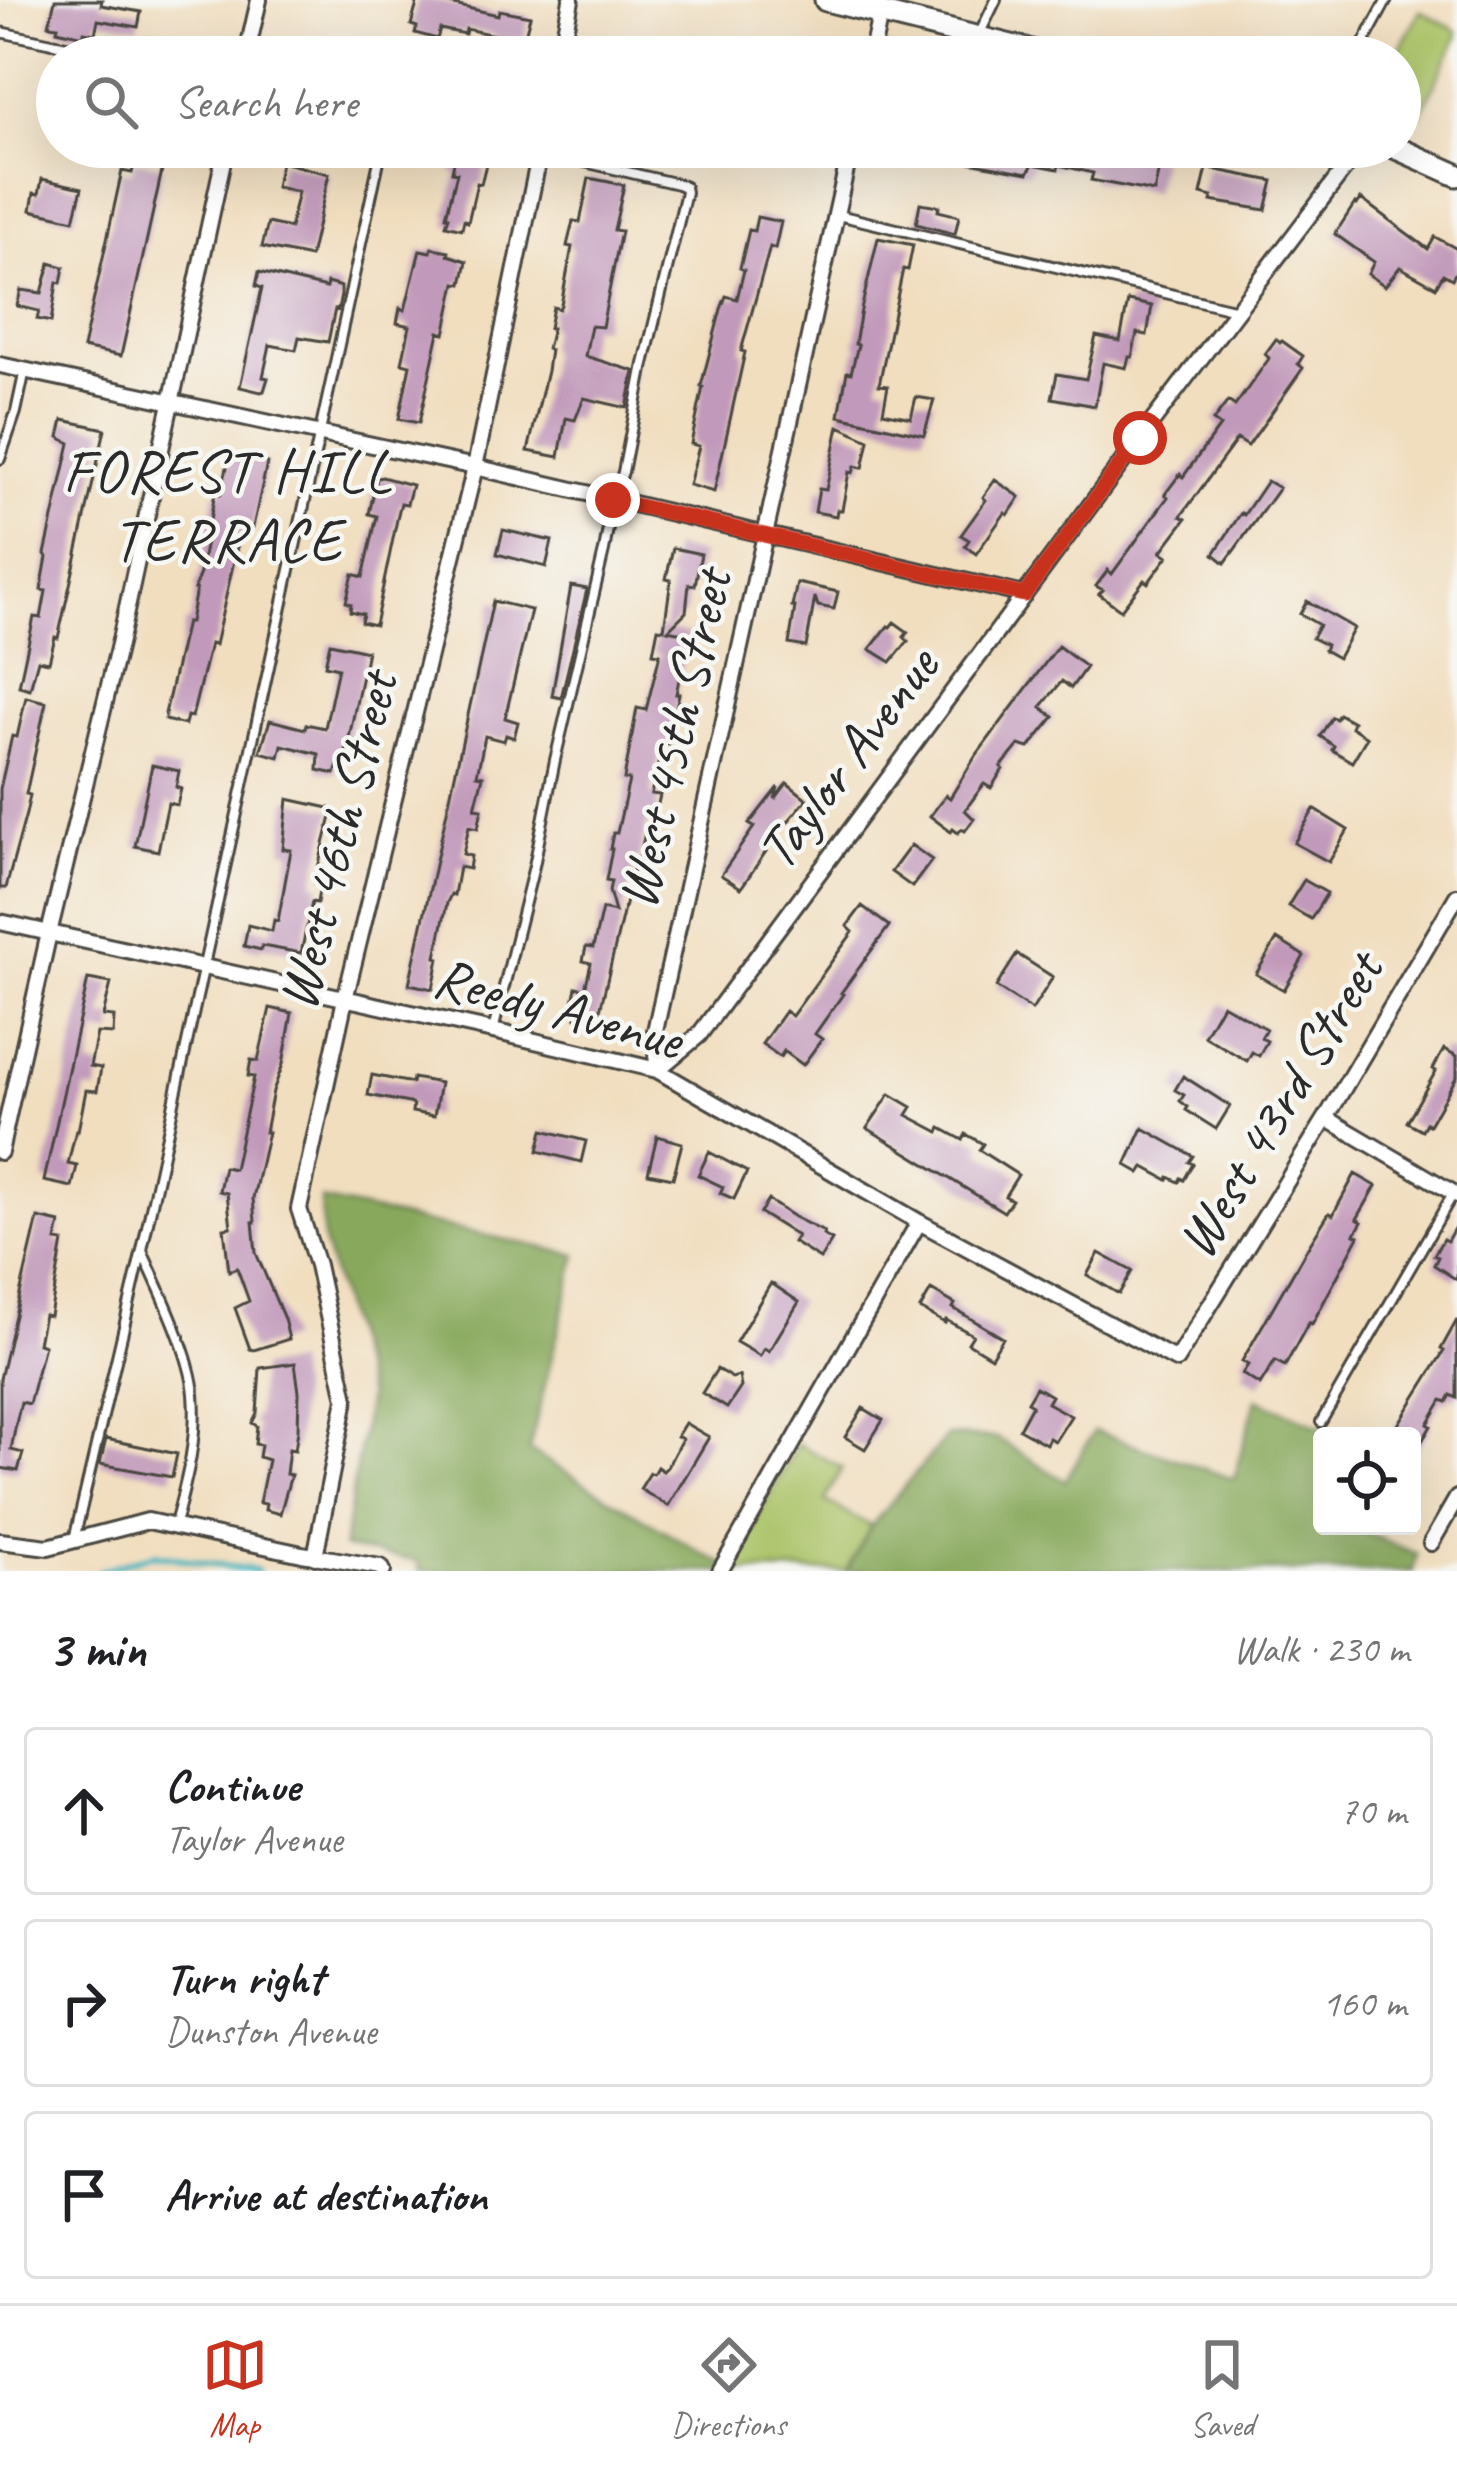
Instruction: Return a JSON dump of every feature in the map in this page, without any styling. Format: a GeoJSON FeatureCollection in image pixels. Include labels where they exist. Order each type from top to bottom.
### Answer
{"type":"FeatureCollection","features":[{"type":"Feature","properties":{"kind":"main road"},"geometry":{"type":"LineString","coordinates":[[826,0],[966,36]]}},
{"type":"Feature","properties":{"kind":"main road"},"geometry":{"type":"LineString","coordinates":[[1421,159],[1457,175]]}},
{"type":"Feature","properties":{"kind":"street"},"geometry":{"type":"LineString","coordinates":[[251,36],[259,0]]}},
{"type":"Feature","properties":{"kind":"street"},"geometry":{"type":"LineString","coordinates":[[564,36],[572,0]]}},
{"type":"Feature","properties":{"kind":"street"},"geometry":{"type":"LineString","coordinates":[[875,36],[880,14]]}},
{"type":"Feature","properties":{"kind":"street"},"geometry":{"type":"LineString","coordinates":[[0,1152],[120,640],[221,168]]}},
{"type":"Feature","properties":{"kind":"street","name":"West 46th Street"},"geometry":{"type":"LineString","coordinates":[[315,1557],[346,1399],[317,1264],[299,1209],[345,999],[475,466],[536,168]]}},
{"type":"Feature","properties":{"kind":"street","name":"West 45th Street"},"geometry":{"type":"LineString","coordinates":[[657,1070],[655,1031],[847,168]]}},
{"type":"Feature","properties":{"kind":"street","name":"Taylor Avenue"},"geometry":{"type":"LineString","coordinates":[[657,1070],[699,1035],[1345,168]]}},
{"type":"Feature","properties":{"kind":"street"},"geometry":{"type":"LineString","coordinates":[[0,365],[475,466],[1024,595]]}},
{"type":"Feature","properties":{"kind":"street","name":"West 43rd Street"},"geometry":{"type":"LineString","coordinates":[[1176,1360],[1457,896]]}},
{"type":"Feature","properties":{"kind":"street","name":"Reedy Avenue"},"geometry":{"type":"LineString","coordinates":[[0,922],[657,1070],[919,1222],[1176,1360]]}},
{"type":"Feature","properties":{"kind":"street"},"geometry":{"type":"LineString","coordinates":[[1326,1118],[1456,1192]]}},
{"type":"Feature","properties":{"kind":"street"},"geometry":{"type":"LineString","coordinates":[[720,1571],[919,1222]]}},
{"type":"Feature","properties":{"kind":"street"},"geometry":{"type":"LineString","coordinates":[[1431,1543],[1457,1498]]}},
{"type":"Feature","properties":{"kind":"street"},"geometry":{"type":"LineString","coordinates":[[0,1540],[48,1547],[148,1521],[383,1571]]}},
{"type":"Feature","properties":{"kind":"lane"},"geometry":{"type":"LineString","coordinates":[[979,36],[996,0]]}},
{"type":"Feature","properties":{"kind":"lane"},"geometry":{"type":"LineString","coordinates":[[1367,36],[1387,0]]}},
{"type":"Feature","properties":{"kind":"lane"},"geometry":{"type":"LineString","coordinates":[[0,32],[36,40]]}},
{"type":"Feature","properties":{"kind":"lane"},"geometry":{"type":"LineString","coordinates":[[74,1540],[142,1250],[377,168]]}},
{"type":"Feature","properties":{"kind":"lane"},"geometry":{"type":"LineString","coordinates":[[493,1031],[686,192],[678,184],[615,168]]}},
{"type":"Feature","properties":{"kind":"lane"},"geometry":{"type":"LineString","coordinates":[[837,214],[1237,310]]}},
{"type":"Feature","properties":{"kind":"lane"},"geometry":{"type":"LineString","coordinates":[[0,459],[25,370]]}},
{"type":"Feature","properties":{"kind":"lane"},"geometry":{"type":"LineString","coordinates":[[1321,1422],[1456,1192]]}},
{"type":"Feature","properties":{"kind":"lane"},"geometry":{"type":"LineString","coordinates":[[142,1250],[194,1388],[195,1429],[174,1527]]}},
{"type":"Feature","properties":{"kind":"green space"},"geometry":{"type":"Polygon","coordinates":[[[1420,11],[1457,31],[1421,113],[1421,36],[1406,36],[1420,11]]]}},
{"type":"Feature","properties":{"kind":"green space"},"geometry":{"type":"Polygon","coordinates":[[[321,1200],[577,1255],[529,1450],[737,1571],[419,1571],[418,1561],[343,1548],[368,1396],[323,1241],[321,1200]]]}},
{"type":"Feature","properties":{"kind":"green space"},"geometry":{"type":"Polygon","coordinates":[[[1256,1399],[1322,1427],[1313,1427],[1313,1535],[1371,1535],[1417,1554],[1413,1571],[847,1571],[871,1526],[947,1436],[997,1438],[1065,1481],[1094,1431],[1234,1479],[1256,1399]]]}},
{"type":"Feature","properties":{"kind":"green space"},"geometry":{"type":"Polygon","coordinates":[[[798,1444],[842,1468],[825,1501],[871,1526],[847,1571],[737,1571],[730,1567],[798,1444]]]}},
{"type":"Feature","properties":{"kind":"building"},"geometry":{"type":"Polygon","coordinates":[[[55,0],[102,0],[101,5],[141,12],[138,27],[98,20],[95,34],[57,30],[58,26],[49,25],[55,0]]]}},
{"type":"Feature","properties":{"kind":"building"},"geometry":{"type":"Polygon","coordinates":[[[418,0],[530,16],[525,36],[440,29],[438,36],[426,36],[415,33],[417,27],[411,25],[418,0]]]}},
{"type":"Feature","properties":{"kind":"building"},"geometry":{"type":"Polygon","coordinates":[[[133,168],[163,168],[121,356],[83,348],[122,171],[132,173],[133,168]]]}},
{"type":"Feature","properties":{"kind":"building"},"geometry":{"type":"Polygon","coordinates":[[[280,168],[329,174],[310,257],[262,247],[268,223],[290,228],[298,192],[276,187],[280,168]]]}},
{"type":"Feature","properties":{"kind":"building"},"geometry":{"type":"Polygon","coordinates":[[[453,168],[485,168],[462,229],[446,225],[457,173],[453,168]]]}},
{"type":"Feature","properties":{"kind":"building"},"geometry":{"type":"Polygon","coordinates":[[[1072,168],[1159,168],[1154,192],[1091,180],[1093,173],[1072,168]]]}},
{"type":"Feature","properties":{"kind":"building"},"geometry":{"type":"Polygon","coordinates":[[[1207,168],[1273,181],[1266,210],[1211,201],[1212,197],[1201,194],[1207,168]]]}},
{"type":"Feature","properties":{"kind":"building"},"geometry":{"type":"Polygon","coordinates":[[[589,178],[624,185],[614,230],[621,231],[602,327],[591,326],[585,356],[634,371],[627,408],[584,398],[575,420],[566,418],[559,457],[528,451],[547,371],[553,307],[561,305],[572,247],[567,246],[573,221],[580,222],[589,178]]]}},
{"type":"Feature","properties":{"kind":"building"},"geometry":{"type":"Polygon","coordinates":[[[42,179],[82,188],[74,220],[31,210],[42,179]]]}},
{"type":"Feature","properties":{"kind":"building"},"geometry":{"type":"Polygon","coordinates":[[[1361,199],[1428,249],[1435,237],[1457,249],[1452,279],[1443,274],[1436,287],[1400,267],[1385,286],[1368,274],[1374,262],[1335,234],[1361,199]]]}},
{"type":"Feature","properties":{"kind":"building"},"geometry":{"type":"Polygon","coordinates":[[[920,203],[959,216],[955,234],[916,224],[920,203]]]}},
{"type":"Feature","properties":{"kind":"building"},"geometry":{"type":"Polygon","coordinates":[[[757,217],[781,222],[741,351],[745,352],[714,492],[689,485],[699,446],[691,444],[721,309],[726,296],[737,299],[749,230],[754,231],[757,217]]]}},
{"type":"Feature","properties":{"kind":"building"},"geometry":{"type":"Polygon","coordinates":[[[878,238],[913,245],[908,270],[903,269],[879,385],[888,386],[883,412],[911,418],[916,397],[934,400],[924,435],[839,416],[878,238]]]}},
{"type":"Feature","properties":{"kind":"building"},"geometry":{"type":"Polygon","coordinates":[[[432,248],[467,261],[462,284],[456,283],[445,334],[439,332],[419,423],[399,419],[410,365],[402,363],[410,326],[397,323],[400,308],[405,310],[420,250],[431,252],[432,248]]]}},
{"type":"Feature","properties":{"kind":"building"},"geometry":{"type":"Polygon","coordinates":[[[50,263],[64,267],[51,322],[37,319],[39,311],[17,306],[21,290],[42,293],[50,263]]]}},
{"type":"Feature","properties":{"kind":"building"},"geometry":{"type":"Polygon","coordinates":[[[259,272],[326,288],[327,283],[341,287],[328,342],[299,337],[296,350],[270,345],[263,377],[268,378],[261,392],[240,387],[262,288],[256,286],[259,272]]]}},
{"type":"Feature","properties":{"kind":"building"},"geometry":{"type":"Polygon","coordinates":[[[1128,301],[1152,306],[1147,335],[1137,333],[1126,368],[1103,363],[1095,406],[1052,398],[1057,374],[1086,379],[1096,336],[1120,341],[1128,301]]]}},
{"type":"Feature","properties":{"kind":"building"},"geometry":{"type":"Polygon","coordinates":[[[1276,339],[1303,356],[1298,364],[1303,368],[1248,446],[1237,439],[1181,516],[1186,519],[1161,552],[1168,556],[1121,610],[1099,594],[1103,590],[1096,586],[1108,570],[1112,574],[1168,497],[1165,494],[1220,426],[1213,421],[1228,401],[1235,406],[1268,360],[1265,354],[1276,339]]]}},
{"type":"Feature","properties":{"kind":"building"},"geometry":{"type":"Polygon","coordinates":[[[63,420],[105,429],[58,638],[49,662],[38,660],[30,689],[19,686],[34,617],[41,618],[46,591],[41,590],[45,554],[70,443],[59,437],[63,420]]]}},
{"type":"Feature","properties":{"kind":"building"},"geometry":{"type":"Polygon","coordinates":[[[839,426],[869,440],[863,468],[855,466],[849,472],[842,510],[836,516],[815,512],[819,489],[826,490],[839,426]]]}},
{"type":"Feature","properties":{"kind":"building"},"geometry":{"type":"Polygon","coordinates":[[[230,454],[267,463],[253,527],[242,525],[215,645],[210,644],[192,717],[187,716],[185,725],[165,720],[165,714],[186,622],[190,622],[215,493],[221,494],[230,454]]]}},
{"type":"Feature","properties":{"kind":"building"},"geometry":{"type":"Polygon","coordinates":[[[377,478],[412,485],[407,504],[401,503],[399,510],[375,625],[361,622],[363,614],[350,611],[351,604],[346,602],[353,574],[363,577],[377,516],[369,514],[377,478]]]}},
{"type":"Feature","properties":{"kind":"building"},"geometry":{"type":"Polygon","coordinates":[[[995,480],[1020,497],[976,554],[965,546],[969,540],[961,535],[995,480]]]}},
{"type":"Feature","properties":{"kind":"building"},"geometry":{"type":"Polygon","coordinates":[[[1267,481],[1279,488],[1225,563],[1214,554],[1267,481]]]}},
{"type":"Feature","properties":{"kind":"building"},"geometry":{"type":"Polygon","coordinates":[[[503,530],[552,541],[546,567],[497,554],[503,530]]]}},
{"type":"Feature","properties":{"kind":"building"},"geometry":{"type":"Polygon","coordinates":[[[673,548],[701,554],[695,585],[689,584],[686,612],[668,630],[688,634],[679,694],[651,794],[660,795],[653,825],[647,824],[636,858],[597,1023],[576,1018],[578,1008],[572,1007],[576,987],[585,989],[591,963],[583,961],[586,947],[593,948],[602,909],[615,912],[611,881],[606,880],[610,849],[629,780],[624,779],[637,708],[646,710],[660,654],[653,653],[658,628],[664,629],[673,548]]]}},
{"type":"Feature","properties":{"kind":"building"},"geometry":{"type":"Polygon","coordinates":[[[797,583],[838,592],[834,609],[818,606],[815,597],[806,647],[789,644],[797,583]]]}},
{"type":"Feature","properties":{"kind":"building"},"geometry":{"type":"Polygon","coordinates":[[[571,586],[587,589],[561,698],[552,696],[571,586]]]}},
{"type":"Feature","properties":{"kind":"building"},"geometry":{"type":"Polygon","coordinates":[[[493,601],[531,610],[505,718],[518,722],[514,738],[506,735],[504,741],[485,736],[475,808],[482,809],[478,828],[469,826],[463,854],[471,856],[469,869],[459,867],[454,895],[447,903],[433,989],[409,984],[493,601]]]}},
{"type":"Feature","properties":{"kind":"building"},"geometry":{"type":"Polygon","coordinates":[[[1307,601],[1354,628],[1338,658],[1312,638],[1319,625],[1300,614],[1307,601]]]}},
{"type":"Feature","properties":{"kind":"building"},"geometry":{"type":"Polygon","coordinates":[[[894,622],[908,632],[904,637],[908,641],[891,662],[870,649],[894,622]]]}},
{"type":"Feature","properties":{"kind":"building"},"geometry":{"type":"Polygon","coordinates":[[[330,643],[367,651],[345,757],[341,756],[335,774],[318,770],[319,754],[282,745],[279,757],[260,752],[270,720],[305,729],[306,724],[325,728],[338,668],[325,665],[330,643]]]}},
{"type":"Feature","properties":{"kind":"building"},"geometry":{"type":"Polygon","coordinates":[[[1058,646],[1086,667],[1071,688],[1062,681],[1041,707],[1054,717],[1029,748],[1019,745],[991,788],[984,784],[965,810],[974,819],[965,831],[951,832],[930,816],[946,795],[950,798],[1058,646]]]}},
{"type":"Feature","properties":{"kind":"building"},"geometry":{"type":"Polygon","coordinates":[[[26,697],[46,702],[26,814],[6,888],[0,888],[0,789],[26,697]]]}},
{"type":"Feature","properties":{"kind":"building"},"geometry":{"type":"Polygon","coordinates":[[[1339,714],[1367,737],[1352,762],[1320,736],[1339,714]]]}},
{"type":"Feature","properties":{"kind":"building"},"geometry":{"type":"Polygon","coordinates":[[[152,765],[179,771],[176,787],[181,789],[177,805],[168,803],[158,851],[135,846],[152,765]]]}},
{"type":"Feature","properties":{"kind":"building"},"geometry":{"type":"Polygon","coordinates":[[[787,783],[807,799],[741,888],[721,875],[754,827],[749,824],[778,787],[775,799],[787,783]]]}},
{"type":"Feature","properties":{"kind":"building"},"geometry":{"type":"Polygon","coordinates":[[[288,799],[333,809],[314,883],[320,884],[317,903],[312,902],[301,953],[244,946],[248,925],[272,931],[274,920],[278,921],[291,850],[283,849],[288,799]]]}},
{"type":"Feature","properties":{"kind":"building"},"geometry":{"type":"Polygon","coordinates":[[[1314,809],[1348,830],[1329,862],[1294,843],[1314,809]]]}},
{"type":"Feature","properties":{"kind":"building"},"geometry":{"type":"Polygon","coordinates":[[[911,845],[932,860],[912,887],[891,872],[911,845]]]}},
{"type":"Feature","properties":{"kind":"building"},"geometry":{"type":"Polygon","coordinates":[[[1304,880],[1327,893],[1311,919],[1288,906],[1304,880]]]}},
{"type":"Feature","properties":{"kind":"building"},"geometry":{"type":"Polygon","coordinates":[[[862,906],[889,926],[815,1034],[822,1039],[803,1065],[784,1051],[780,1057],[762,1044],[785,1011],[792,1016],[853,932],[847,926],[862,906]]]}},
{"type":"Feature","properties":{"kind":"building"},"geometry":{"type":"Polygon","coordinates":[[[1277,939],[1304,956],[1284,990],[1256,974],[1277,939]]]}},
{"type":"Feature","properties":{"kind":"building"},"geometry":{"type":"Polygon","coordinates":[[[1017,954],[1053,977],[1032,1010],[996,987],[1017,954]]]}},
{"type":"Feature","properties":{"kind":"building"},"geometry":{"type":"Polygon","coordinates":[[[88,979],[111,983],[103,1016],[114,1017],[113,1034],[97,1033],[90,1066],[101,1068],[97,1091],[86,1090],[76,1130],[68,1164],[77,1166],[72,1187],[44,1181],[88,979]]]}},
{"type":"Feature","properties":{"kind":"building"},"geometry":{"type":"Polygon","coordinates":[[[1222,1004],[1266,1029],[1261,1038],[1267,1041],[1259,1056],[1252,1052],[1247,1061],[1204,1036],[1222,1004]]]}},
{"type":"Feature","properties":{"kind":"building"},"geometry":{"type":"Polygon","coordinates":[[[270,1008],[292,1013],[265,1132],[253,1222],[256,1253],[289,1339],[254,1350],[235,1308],[249,1301],[237,1268],[229,1271],[224,1228],[231,1227],[227,1193],[219,1191],[224,1167],[234,1169],[254,1077],[248,1076],[251,1060],[258,1061],[270,1008]]]}},
{"type":"Feature","properties":{"kind":"building"},"geometry":{"type":"Polygon","coordinates":[[[1444,1049],[1457,1056],[1457,1076],[1422,1130],[1407,1122],[1444,1049]]]}},
{"type":"Feature","properties":{"kind":"building"},"geometry":{"type":"Polygon","coordinates":[[[372,1075],[440,1083],[434,1116],[412,1112],[409,1103],[368,1095],[372,1075]]]}},
{"type":"Feature","properties":{"kind":"building"},"geometry":{"type":"Polygon","coordinates":[[[1183,1076],[1230,1106],[1216,1129],[1180,1101],[1184,1095],[1175,1090],[1183,1076]]]}},
{"type":"Feature","properties":{"kind":"building"},"geometry":{"type":"Polygon","coordinates":[[[890,1094],[912,1107],[907,1115],[963,1140],[966,1134],[983,1144],[979,1150],[1018,1175],[1005,1196],[1012,1200],[1004,1212],[867,1128],[890,1094]]]}},
{"type":"Feature","properties":{"kind":"building"},"geometry":{"type":"Polygon","coordinates":[[[1143,1128],[1193,1156],[1184,1180],[1168,1180],[1144,1167],[1140,1173],[1126,1165],[1143,1128]]]}},
{"type":"Feature","properties":{"kind":"building"},"geometry":{"type":"Polygon","coordinates":[[[543,1130],[586,1141],[581,1162],[538,1151],[543,1130]]]}},
{"type":"Feature","properties":{"kind":"building"},"geometry":{"type":"Polygon","coordinates":[[[657,1136],[682,1143],[673,1178],[648,1173],[657,1136]]]}},
{"type":"Feature","properties":{"kind":"building"},"geometry":{"type":"Polygon","coordinates":[[[709,1152],[747,1172],[734,1199],[720,1193],[723,1187],[698,1175],[709,1152]]]}},
{"type":"Feature","properties":{"kind":"building"},"geometry":{"type":"Polygon","coordinates":[[[1355,1174],[1376,1186],[1357,1219],[1362,1222],[1355,1234],[1359,1236],[1285,1366],[1275,1361],[1260,1385],[1242,1374],[1248,1365],[1242,1361],[1355,1174]]]}},
{"type":"Feature","properties":{"kind":"building"},"geometry":{"type":"Polygon","coordinates":[[[768,1200],[832,1240],[820,1259],[793,1242],[797,1236],[760,1213],[768,1200]]]}},
{"type":"Feature","properties":{"kind":"building"},"geometry":{"type":"Polygon","coordinates":[[[38,1218],[60,1223],[56,1241],[63,1242],[50,1316],[44,1315],[38,1343],[44,1345],[29,1404],[21,1402],[17,1419],[11,1450],[23,1453],[18,1471],[0,1468],[0,1379],[38,1218]]]}},
{"type":"Feature","properties":{"kind":"building"},"geometry":{"type":"Polygon","coordinates":[[[1457,1223],[1457,1280],[1434,1265],[1438,1257],[1434,1255],[1457,1223]]]}},
{"type":"Feature","properties":{"kind":"building"},"geometry":{"type":"Polygon","coordinates":[[[1099,1253],[1132,1271],[1119,1294],[1087,1275],[1099,1253]]]}},
{"type":"Feature","properties":{"kind":"building"},"geometry":{"type":"Polygon","coordinates":[[[771,1283],[799,1302],[769,1351],[764,1348],[760,1356],[736,1342],[771,1283]]]}},
{"type":"Feature","properties":{"kind":"building"},"geometry":{"type":"Polygon","coordinates":[[[931,1290],[1003,1338],[991,1357],[968,1343],[973,1335],[920,1309],[931,1290]]]}},
{"type":"Feature","properties":{"kind":"building"},"geometry":{"type":"Polygon","coordinates":[[[1457,1320],[1457,1398],[1451,1395],[1447,1402],[1442,1400],[1421,1443],[1421,1427],[1397,1427],[1457,1320]]]}},
{"type":"Feature","properties":{"kind":"building"},"geometry":{"type":"Polygon","coordinates":[[[295,1363],[298,1430],[295,1450],[289,1449],[286,1474],[291,1475],[280,1514],[259,1503],[268,1460],[259,1457],[261,1445],[255,1444],[257,1426],[252,1423],[260,1368],[295,1363]]]}},
{"type":"Feature","properties":{"kind":"building"},"geometry":{"type":"Polygon","coordinates":[[[717,1369],[732,1378],[739,1376],[741,1387],[727,1408],[702,1393],[717,1369]]]}},
{"type":"Feature","properties":{"kind":"building"},"geometry":{"type":"Polygon","coordinates":[[[1036,1387],[1051,1396],[1047,1403],[1071,1416],[1055,1441],[1049,1438],[1046,1444],[1019,1429],[1036,1387]]]}},
{"type":"Feature","properties":{"kind":"building"},"geometry":{"type":"Polygon","coordinates":[[[863,1408],[883,1420],[865,1449],[845,1437],[863,1408]]]}},
{"type":"Feature","properties":{"kind":"building"},"geometry":{"type":"Polygon","coordinates":[[[685,1423],[709,1437],[668,1506],[640,1489],[657,1467],[663,1471],[667,1467],[685,1423]]]}},
{"type":"Feature","properties":{"kind":"building"},"geometry":{"type":"Polygon","coordinates":[[[106,1439],[177,1454],[172,1477],[100,1464],[106,1439]]]}},
{"type":"Feature","properties":{"kind":"waterway"},"geometry":{"type":"LineString","coordinates":[[99,1571],[154,1554],[257,1571]]}},
{"type":"Feature","properties":{"kind":"district","name":"FOREST HILL TERRACE"},"geometry":{"type":"Point","coordinates":[228,506]}},
{"type":"Feature","properties":{"kind":"route"},"geometry":{"type":"LineString","coordinates":[[613,500],[1024,595],[1140,438]]}}]}
